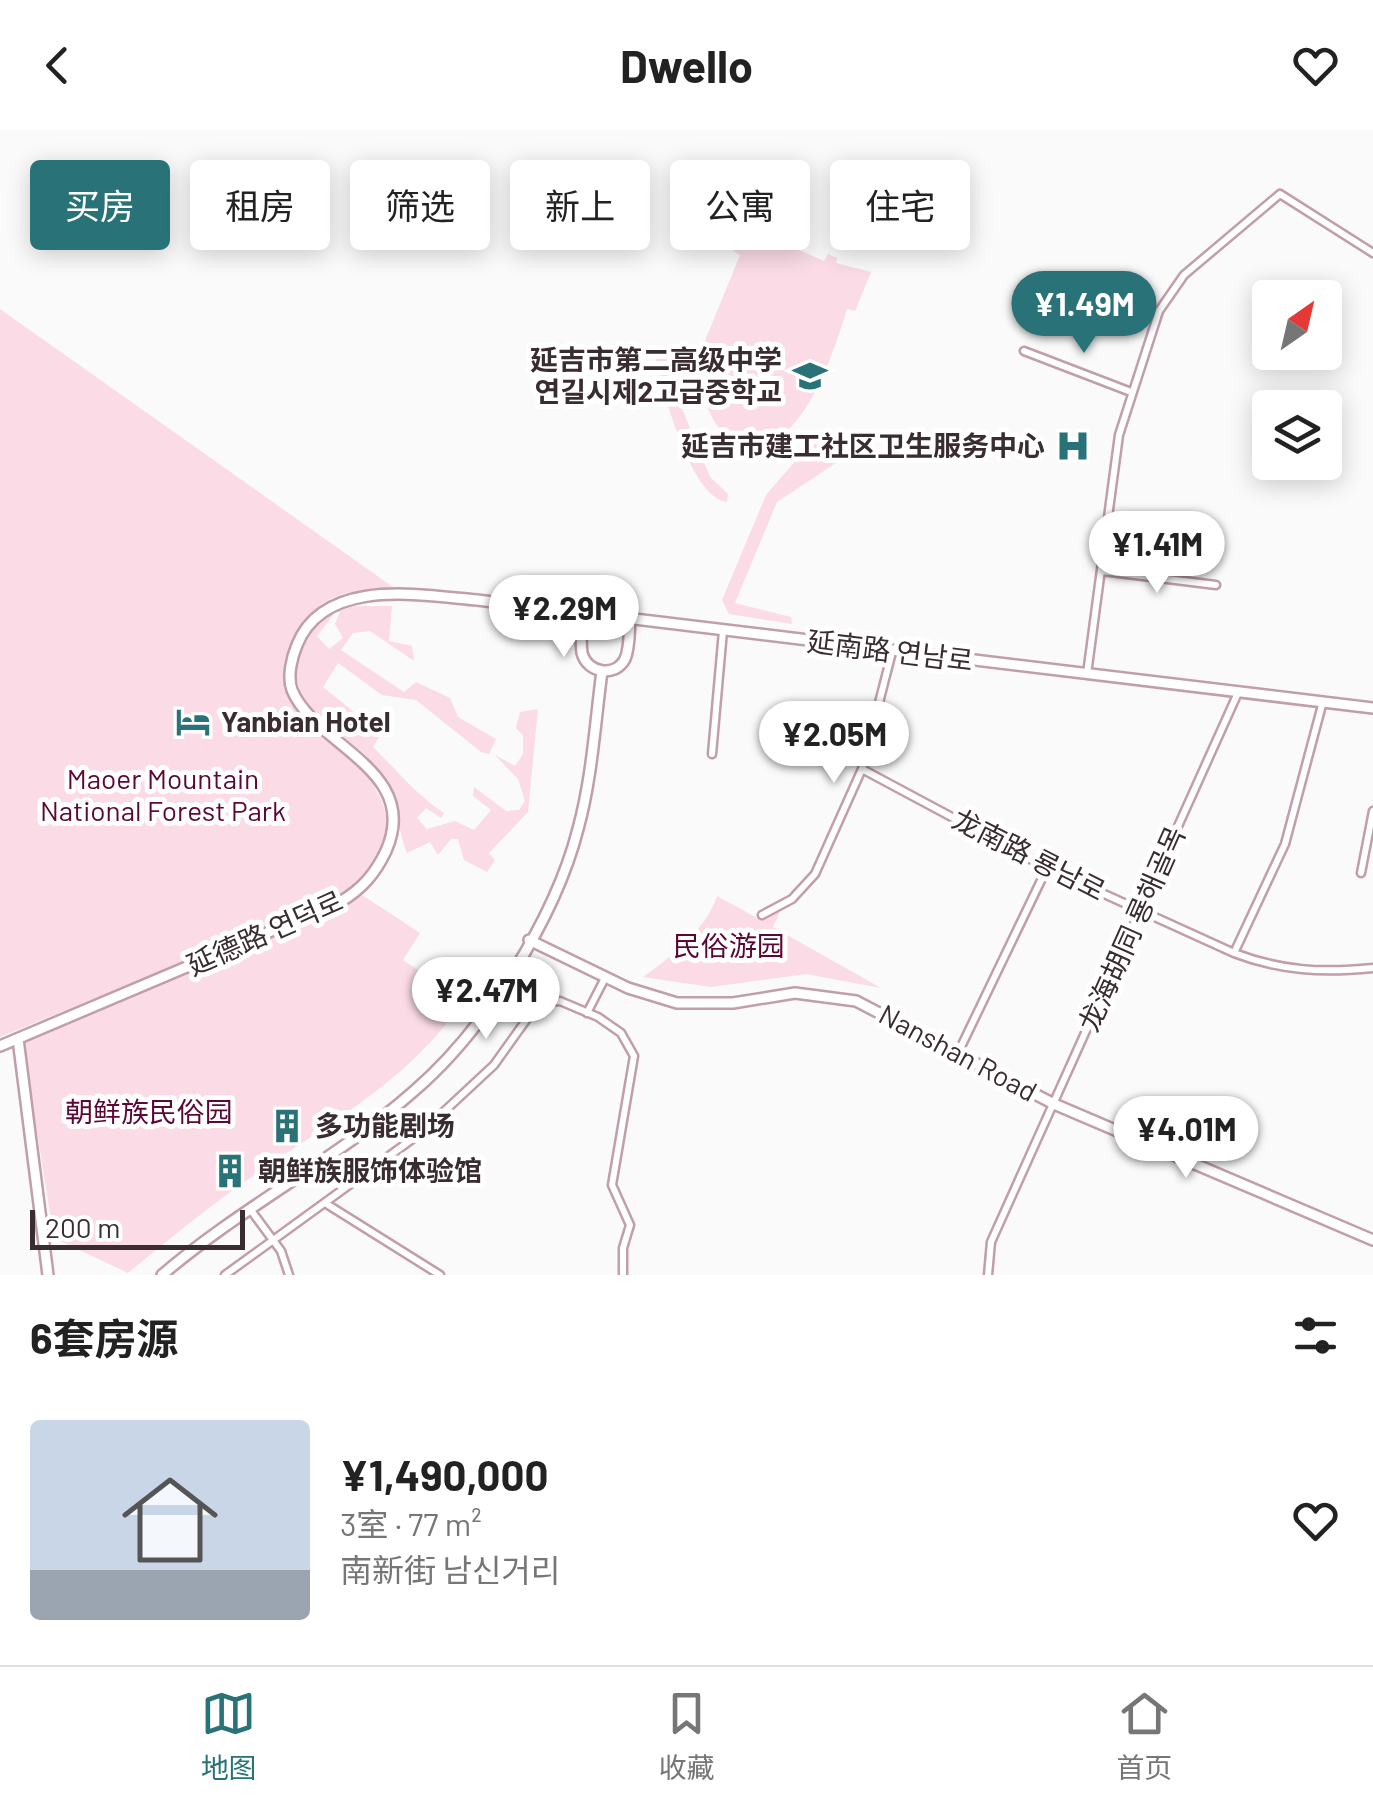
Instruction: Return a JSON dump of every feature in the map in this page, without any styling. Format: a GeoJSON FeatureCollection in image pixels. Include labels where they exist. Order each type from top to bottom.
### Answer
{"type":"FeatureCollection","features":[{"type":"Feature","properties":{"kind":"street"},"geometry":{"type":"LineString","coordinates":[[1087,676],[1119,435],[1168,293],[1280,194],[1373,253]]}},
{"type":"Feature","properties":{"kind":"street"},"geometry":{"type":"LineString","coordinates":[[1024,351],[1131,392]]}},
{"type":"Feature","properties":{"kind":"street"},"geometry":{"type":"LineString","coordinates":[[1102,571],[1216,585]]}},
{"type":"Feature","properties":{"kind":"street","name":"延德路 연덕로"},"geometry":{"type":"LineString","coordinates":[[0,1046],[340,902],[366,884],[389,844],[388,802],[367,764],[300,702],[292,688],[290,670],[300,637],[332,606],[360,597],[408,597]]}},
{"type":"Feature","properties":{"kind":"street","name":"延南路 연남로"},"geometry":{"type":"LineString","coordinates":[[408,597],[583,613],[1322,706],[1373,708]]}},
{"type":"Feature","properties":{"kind":"street"},"geometry":{"type":"LineString","coordinates":[[583,613],[582,654],[590,666],[602,671],[616,668],[625,658],[630,619]]}},
{"type":"Feature","properties":{"kind":"street"},"geometry":{"type":"LineString","coordinates":[[712,754],[723,631]]}},
{"type":"Feature","properties":{"kind":"street"},"geometry":{"type":"LineString","coordinates":[[762,915],[792,899],[815,874],[862,769],[892,652]]}},
{"type":"Feature","properties":{"kind":"street"},"geometry":{"type":"LineString","coordinates":[[162,1275],[249,1208],[346,1143],[426,1080],[480,1018],[560,881],[578,831],[602,671]]}},
{"type":"Feature","properties":{"kind":"street","name":"龙海胡同 룡해골목"},"geometry":{"type":"LineString","coordinates":[[988,1275],[991,1242],[1236,695]]}},
{"type":"Feature","properties":{"kind":"street"},"geometry":{"type":"LineString","coordinates":[[1234,952],[1285,844],[1322,706]]}},
{"type":"Feature","properties":{"kind":"street","name":"龙南路 룡남로"},"geometry":{"type":"LineString","coordinates":[[862,769],[1048,868],[1264,964],[1307,972],[1373,968]]}},
{"type":"Feature","properties":{"kind":"street"},"geometry":{"type":"LineString","coordinates":[[1361,873],[1373,811]]}},
{"type":"Feature","properties":{"kind":"street"},"geometry":{"type":"LineString","coordinates":[[958,1052],[1048,868]]}},
{"type":"Feature","properties":{"kind":"street","name":"Nanshan Road"},"geometry":{"type":"LineString","coordinates":[[529,940],[605,978],[677,1003],[822,994],[881,1011],[1054,1104],[1373,1240]]}},
{"type":"Feature","properties":{"kind":"street"},"geometry":{"type":"LineString","coordinates":[[587,1014],[605,978]]}},
{"type":"Feature","properties":{"kind":"street"},"geometry":{"type":"LineString","coordinates":[[226,1275],[410,1142],[494,1065],[539,1002],[560,1001],[621,1032],[635,1062],[612,1178],[630,1225],[623,1248],[622,1275]]}},
{"type":"Feature","properties":{"kind":"street"},"geometry":{"type":"LineString","coordinates":[[18,1039],[51,1275]]}},
{"type":"Feature","properties":{"kind":"street"},"geometry":{"type":"LineString","coordinates":[[325,1202],[440,1275]]}},
{"type":"Feature","properties":{"kind":"street"},"geometry":{"type":"LineString","coordinates":[[249,1208],[272,1239],[289,1275]]}},
{"type":"Feature","properties":{"kind":"green space"},"geometry":{"type":"Polygon","coordinates":[[[799,250],[824,261],[828,254],[837,258],[836,263],[871,272],[855,311],[847,309],[821,381],[807,406],[791,427],[772,441],[751,444],[727,435],[692,387],[696,378],[691,375],[740,255],[733,251],[799,250]]]}},
{"type":"Feature","properties":{"kind":"green space","name":"Maoer Mountain National Forest Park"},"geometry":{"type":"Polygon","coordinates":[[[0,309],[400,592],[366,591],[332,598],[306,618],[290,647],[287,663],[296,699],[363,771],[385,813],[387,833],[380,855],[364,876],[338,899],[0,1037],[0,309]]]}},
{"type":"Feature","properties":{"kind":"green space"},"geometry":{"type":"Polygon","coordinates":[[[653,348],[667,350],[674,389],[710,477],[728,494],[727,502],[713,496],[689,460],[669,410],[653,348]]]}},
{"type":"Feature","properties":{"kind":"green space"},"geometry":{"type":"Polygon","coordinates":[[[821,431],[843,441],[845,457],[777,502],[735,603],[791,617],[792,624],[729,614],[722,600],[766,495],[821,431]]]}},
{"type":"Feature","properties":{"kind":"green space"},"geometry":{"type":"Polygon","coordinates":[[[353,606],[392,606],[389,641],[412,646],[414,661],[370,631],[353,633],[341,650],[404,692],[416,682],[450,698],[458,717],[496,739],[489,754],[481,752],[416,700],[382,695],[338,663],[323,687],[381,734],[373,747],[444,813],[441,818],[426,808],[417,818],[427,829],[455,821],[474,830],[491,810],[473,796],[474,787],[506,811],[519,810],[525,801],[518,779],[495,755],[515,766],[523,754],[523,735],[516,728],[520,712],[538,709],[528,812],[489,853],[495,860],[487,872],[464,860],[458,839],[451,839],[438,855],[430,842],[407,853],[390,791],[380,772],[312,709],[302,694],[296,678],[301,642],[315,625],[334,614],[317,636],[329,649],[343,638],[335,624],[340,611],[353,606]]]}},
{"type":"Feature","properties":{"kind":"green space","name":"朝鲜族民俗园"},"geometry":{"type":"Polygon","coordinates":[[[359,893],[420,933],[403,960],[463,1000],[421,1052],[369,1096],[224,1197],[128,1273],[54,1238],[23,1044],[27,1038],[323,916],[359,893]]]}},
{"type":"Feature","properties":{"kind":"green space","name":"民俗游园"},"geometry":{"type":"Polygon","coordinates":[[[717,896],[759,919],[780,912],[773,927],[881,988],[806,974],[711,987],[643,977],[695,933],[717,896]]]}},
{"type":"Feature","properties":{"kind":"place","name":"延吉市第二高级中学 연길시제2고급중학교"},"geometry":{"type":"Point","coordinates":[810,376]}},
{"type":"Feature","properties":{"kind":"place","name":"延吉市建工社区卫生服务中心"},"geometry":{"type":"Point","coordinates":[1073,446]}},
{"type":"Feature","properties":{"kind":"place","name":"Yanbian Hotel"},"geometry":{"type":"Point","coordinates":[193,722]}},
{"type":"Feature","properties":{"kind":"place","name":"多功能剧场"},"geometry":{"type":"Point","coordinates":[287,1126]}},
{"type":"Feature","properties":{"kind":"place","name":"朝鲜族服饰体验馆"},"geometry":{"type":"Point","coordinates":[230,1171]}}]}
